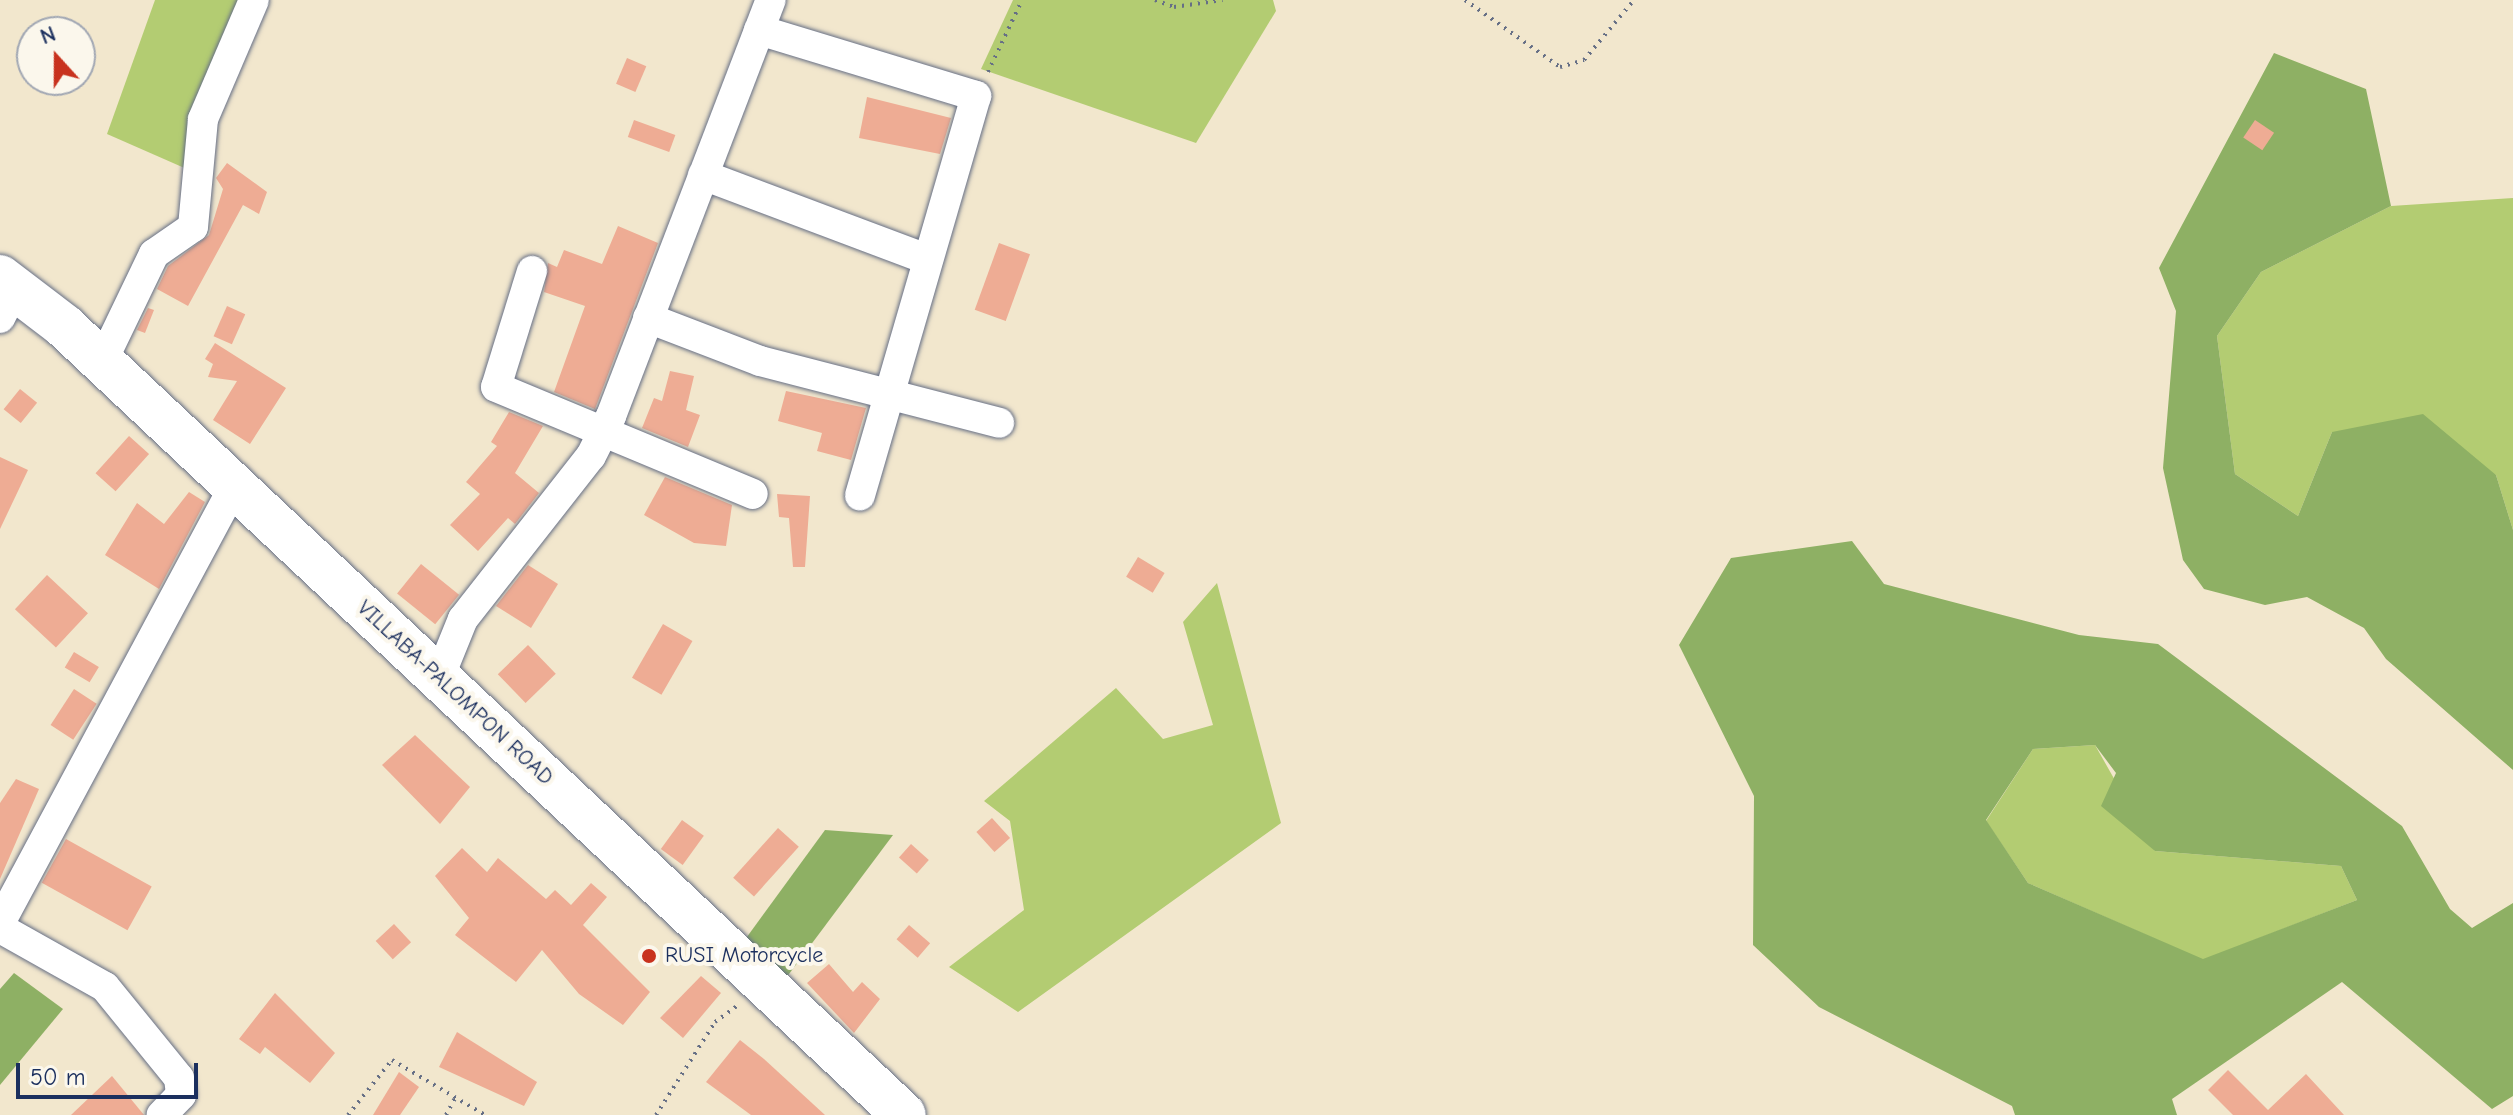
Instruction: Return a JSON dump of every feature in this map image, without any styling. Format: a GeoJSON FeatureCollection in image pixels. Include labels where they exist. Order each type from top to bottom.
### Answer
{"type":"FeatureCollection","features":[{"type":"Feature","properties":{"kind":"main road","name":"VILLABA-PALOMPON ROAD"},"geometry":{"type":"LineString","coordinates":[[5,295],[102,362],[904,1115]]}},
{"type":"Feature","properties":{"kind":"street"},"geometry":{"type":"LineString","coordinates":[[102,362],[154,254],[193,227],[203,119],[254,0]]}},
{"type":"Feature","properties":{"kind":"street"},"geometry":{"type":"LineString","coordinates":[[439,678],[463,619],[602,433],[771,0]]}},
{"type":"Feature","properties":{"kind":"street"},"geometry":{"type":"LineString","coordinates":[[759,30],[976,96],[860,495]]}},
{"type":"Feature","properties":{"kind":"street"},"geometry":{"type":"LineString","coordinates":[[703,175],[927,259]]}},
{"type":"Feature","properties":{"kind":"street"},"geometry":{"type":"LineString","coordinates":[[532,271],[496,387],[753,494]]}},
{"type":"Feature","properties":{"kind":"street"},"geometry":{"type":"LineString","coordinates":[[648,318],[887,397],[999,423]]}},
{"type":"Feature","properties":{"kind":"street"},"geometry":{"type":"LineString","coordinates":[[162,1115],[181,1095],[179,1078],[105,987],[1,918],[234,486]]}},
{"type":"Feature","properties":{"kind":"path"},"geometry":{"type":"LineString","coordinates":[[976,96],[1022,0]]}},
{"type":"Feature","properties":{"kind":"path"},"geometry":{"type":"LineString","coordinates":[[1155,0],[1174,7],[1222,0]]}},
{"type":"Feature","properties":{"kind":"path"},"geometry":{"type":"LineString","coordinates":[[1465,0],[1560,67],[1584,60],[1634,0]]}},
{"type":"Feature","properties":{"kind":"path"},"geometry":{"type":"LineString","coordinates":[[656,1115],[715,1022],[765,985]]}},
{"type":"Feature","properties":{"kind":"path"},"geometry":{"type":"LineString","coordinates":[[348,1115],[392,1060],[485,1115]]}},
{"type":"Feature","properties":{"kind":"path"},"geometry":{"type":"LineString","coordinates":[[446,1115],[455,1098]]}},
{"type":"Feature","properties":{"kind":"green space"},"geometry":{"type":"Polygon","coordinates":[[[155,0],[261,0],[189,170],[107,134],[155,0]]]}},
{"type":"Feature","properties":{"kind":"green space"},"geometry":{"type":"Polygon","coordinates":[[[1013,0],[1273,0],[1276,11],[1196,143],[981,69],[1013,0]]]}},
{"type":"Feature","properties":{"kind":"green space"},"geometry":{"type":"Polygon","coordinates":[[[2274,53],[2366,89],[2391,206],[2261,272],[2217,336],[2235,474],[2298,516],[2332,432],[2423,414],[2496,475],[2513,530],[2513,770],[2386,659],[2364,628],[2307,597],[2265,605],[2204,589],[2183,560],[2163,468],[2176,311],[2159,268],[2274,53]]]}},
{"type":"Feature","properties":{"kind":"green space"},"geometry":{"type":"Polygon","coordinates":[[[2513,198],[2513,530],[2496,475],[2332,432],[2298,516],[2235,474],[2217,336],[2261,272],[2391,206],[2513,198]]]}},
{"type":"Feature","properties":{"kind":"green space"},"geometry":{"type":"Polygon","coordinates":[[[1852,541],[1884,584],[2079,635],[2158,644],[2402,826],[2450,909],[2472,928],[2513,903],[2513,1096],[2492,1109],[2342,982],[2172,1099],[2177,1115],[2015,1115],[2012,1106],[1819,1007],[1753,945],[1754,796],[1679,645],[1731,558],[1852,541]],[[2095,745],[2033,749],[1986,820],[2028,883],[2203,959],[2357,900],[2341,866],[2155,851],[2101,806],[2116,773],[2095,745]]]}},
{"type":"Feature","properties":{"kind":"green space"},"geometry":{"type":"Polygon","coordinates":[[[1217,583],[1281,823],[1018,1012],[949,967],[1024,910],[1010,821],[984,801],[1116,688],[1163,739],[1213,725],[1183,622],[1217,583]]]}},
{"type":"Feature","properties":{"kind":"green space"},"geometry":{"type":"Polygon","coordinates":[[[2095,745],[2155,851],[2341,866],[2357,900],[2203,960],[2028,883],[1986,821],[2033,749],[2095,745]]]}},
{"type":"Feature","properties":{"kind":"green space"},"geometry":{"type":"Polygon","coordinates":[[[825,830],[893,835],[786,978],[744,941],[825,830]]]}},
{"type":"Feature","properties":{"kind":"green space"},"geometry":{"type":"Polygon","coordinates":[[[14,973],[63,1009],[0,1085],[0,989],[14,973]]]}},
{"type":"Feature","properties":{"kind":"building"},"geometry":{"type":"Polygon","coordinates":[[[627,58],[646,66],[635,92],[616,84],[627,58]]]}},
{"type":"Feature","properties":{"kind":"building"},"geometry":{"type":"Polygon","coordinates":[[[867,97],[951,118],[940,154],[859,138],[867,97]]]}},
{"type":"Feature","properties":{"kind":"building"},"geometry":{"type":"Polygon","coordinates":[[[634,120],[675,135],[669,152],[628,137],[634,120]]]}},
{"type":"Feature","properties":{"kind":"building"},"geometry":{"type":"Polygon","coordinates":[[[2255,120],[2274,133],[2262,150],[2243,137],[2255,120]]]}},
{"type":"Feature","properties":{"kind":"building"},"geometry":{"type":"Polygon","coordinates":[[[227,163],[267,192],[259,214],[243,205],[188,306],[157,289],[168,266],[209,235],[223,189],[216,178],[227,163]]]}},
{"type":"Feature","properties":{"kind":"building"},"geometry":{"type":"Polygon","coordinates":[[[618,226],[658,243],[595,409],[554,392],[585,306],[544,292],[548,263],[557,267],[564,250],[602,264],[618,226]]]}},
{"type":"Feature","properties":{"kind":"building"},"geometry":{"type":"Polygon","coordinates":[[[999,243],[1030,254],[1006,321],[975,310],[999,243]]]}},
{"type":"Feature","properties":{"kind":"building"},"geometry":{"type":"Polygon","coordinates":[[[227,306],[245,314],[232,344],[214,336],[227,306]]]}},
{"type":"Feature","properties":{"kind":"building"},"geometry":{"type":"Polygon","coordinates":[[[148,308],[154,310],[145,333],[137,330],[148,308]]]}},
{"type":"Feature","properties":{"kind":"building"},"geometry":{"type":"Polygon","coordinates":[[[215,343],[286,388],[250,444],[213,420],[237,381],[208,377],[213,364],[205,359],[215,343]]]}},
{"type":"Feature","properties":{"kind":"building"},"geometry":{"type":"Polygon","coordinates":[[[670,371],[694,376],[686,410],[700,415],[688,447],[642,428],[654,398],[662,401],[670,371]]]}},
{"type":"Feature","properties":{"kind":"building"},"geometry":{"type":"Polygon","coordinates":[[[20,389],[37,403],[21,423],[4,409],[20,389]]]}},
{"type":"Feature","properties":{"kind":"building"},"geometry":{"type":"Polygon","coordinates":[[[786,391],[866,408],[851,460],[817,451],[822,433],[778,421],[786,391]]]}},
{"type":"Feature","properties":{"kind":"building"},"geometry":{"type":"Polygon","coordinates":[[[509,412],[543,426],[515,473],[539,493],[515,524],[508,518],[478,551],[450,525],[480,494],[466,482],[497,446],[491,442],[509,412]]]}},
{"type":"Feature","properties":{"kind":"building"},"geometry":{"type":"Polygon","coordinates":[[[129,436],[149,454],[116,491],[96,473],[129,436]]]}},
{"type":"Feature","properties":{"kind":"building"},"geometry":{"type":"Polygon","coordinates":[[[0,457],[28,470],[0,529],[0,457]]]}},
{"type":"Feature","properties":{"kind":"building"},"geometry":{"type":"Polygon","coordinates":[[[665,477],[732,505],[726,546],[694,543],[644,515],[665,477]]]}},
{"type":"Feature","properties":{"kind":"building"},"geometry":{"type":"Polygon","coordinates":[[[189,492],[205,502],[159,589],[105,555],[137,503],[164,524],[189,492]]]}},
{"type":"Feature","properties":{"kind":"building"},"geometry":{"type":"Polygon","coordinates":[[[777,494],[810,496],[805,567],[793,567],[789,518],[779,517],[777,494]]]}},
{"type":"Feature","properties":{"kind":"building"},"geometry":{"type":"Polygon","coordinates":[[[1138,557],[1165,573],[1153,593],[1126,577],[1138,557]]]}},
{"type":"Feature","properties":{"kind":"building"},"geometry":{"type":"Polygon","coordinates":[[[421,564],[459,595],[435,624],[397,594],[421,564]]]}},
{"type":"Feature","properties":{"kind":"building"},"geometry":{"type":"Polygon","coordinates":[[[528,565],[558,584],[531,628],[496,606],[528,565]]]}},
{"type":"Feature","properties":{"kind":"building"},"geometry":{"type":"Polygon","coordinates":[[[47,575],[88,613],[56,648],[15,609],[47,575]]]}},
{"type":"Feature","properties":{"kind":"building"},"geometry":{"type":"Polygon","coordinates":[[[663,624],[692,641],[661,695],[632,678],[663,624]]]}},
{"type":"Feature","properties":{"kind":"building"},"geometry":{"type":"Polygon","coordinates":[[[528,645],[556,674],[526,703],[498,674],[528,645]]]}},
{"type":"Feature","properties":{"kind":"building"},"geometry":{"type":"Polygon","coordinates":[[[74,652],[99,667],[90,682],[65,667],[74,652]]]}},
{"type":"Feature","properties":{"kind":"building"},"geometry":{"type":"Polygon","coordinates":[[[74,689],[97,704],[73,740],[51,725],[74,689]]]}},
{"type":"Feature","properties":{"kind":"building"},"geometry":{"type":"Polygon","coordinates":[[[415,735],[470,787],[440,824],[382,765],[415,735]]]}},
{"type":"Feature","properties":{"kind":"building"},"geometry":{"type":"Polygon","coordinates":[[[16,779],[39,789],[0,879],[0,803],[16,779]]]}},
{"type":"Feature","properties":{"kind":"building"},"geometry":{"type":"Polygon","coordinates":[[[992,818],[1010,838],[994,852],[976,832],[992,818]]]}},
{"type":"Feature","properties":{"kind":"building"},"geometry":{"type":"Polygon","coordinates":[[[682,820],[704,836],[683,865],[661,849],[682,820]]]}},
{"type":"Feature","properties":{"kind":"building"},"geometry":{"type":"Polygon","coordinates":[[[778,828],[799,847],[754,897],[733,878],[778,828]]]}},
{"type":"Feature","properties":{"kind":"building"},"geometry":{"type":"Polygon","coordinates":[[[66,839],[152,887],[127,930],[42,883],[66,839]]]}},
{"type":"Feature","properties":{"kind":"building"},"geometry":{"type":"Polygon","coordinates":[[[911,844],[929,860],[917,873],[899,857],[911,844]]]}},
{"type":"Feature","properties":{"kind":"building"},"geometry":{"type":"Polygon","coordinates":[[[462,848],[487,872],[498,858],[546,899],[555,890],[571,905],[591,883],[607,897],[583,925],[650,992],[623,1025],[579,994],[542,950],[516,982],[455,935],[469,918],[435,876],[462,848]]]}},
{"type":"Feature","properties":{"kind":"building"},"geometry":{"type":"Polygon","coordinates":[[[394,924],[411,942],[393,959],[376,941],[394,924]]]}},
{"type":"Feature","properties":{"kind":"building"},"geometry":{"type":"Polygon","coordinates":[[[909,925],[930,943],[918,958],[897,939],[909,925]]]}},
{"type":"Feature","properties":{"kind":"building"},"geometry":{"type":"Polygon","coordinates":[[[829,964],[853,992],[862,982],[880,999],[854,1033],[807,983],[829,964]]]}},
{"type":"Feature","properties":{"kind":"building"},"geometry":{"type":"Polygon","coordinates":[[[701,976],[721,993],[683,1038],[660,1018],[701,976]]]}},
{"type":"Feature","properties":{"kind":"building"},"geometry":{"type":"Polygon","coordinates":[[[275,993],[335,1053],[310,1083],[265,1047],[260,1054],[239,1039],[275,993]]]}},
{"type":"Feature","properties":{"kind":"building"},"geometry":{"type":"Polygon","coordinates":[[[457,1032],[537,1082],[524,1106],[439,1067],[457,1032]]]}},
{"type":"Feature","properties":{"kind":"building"},"geometry":{"type":"Polygon","coordinates":[[[740,1040],[825,1115],[751,1115],[706,1082],[740,1040]]]}},
{"type":"Feature","properties":{"kind":"building"},"geometry":{"type":"Polygon","coordinates":[[[2228,1070],[2268,1110],[2306,1074],[2344,1115],[2233,1115],[2208,1090],[2228,1070]]]}},
{"type":"Feature","properties":{"kind":"building"},"geometry":{"type":"Polygon","coordinates":[[[399,1072],[419,1087],[400,1115],[373,1115],[399,1072]]]}},
{"type":"Feature","properties":{"kind":"building"},"geometry":{"type":"Polygon","coordinates":[[[112,1076],[144,1115],[71,1115],[112,1076]]]}},
{"type":"Feature","properties":{"kind":"place","name":"RUSI Motorcycle"},"geometry":{"type":"Point","coordinates":[649,956]}}]}
